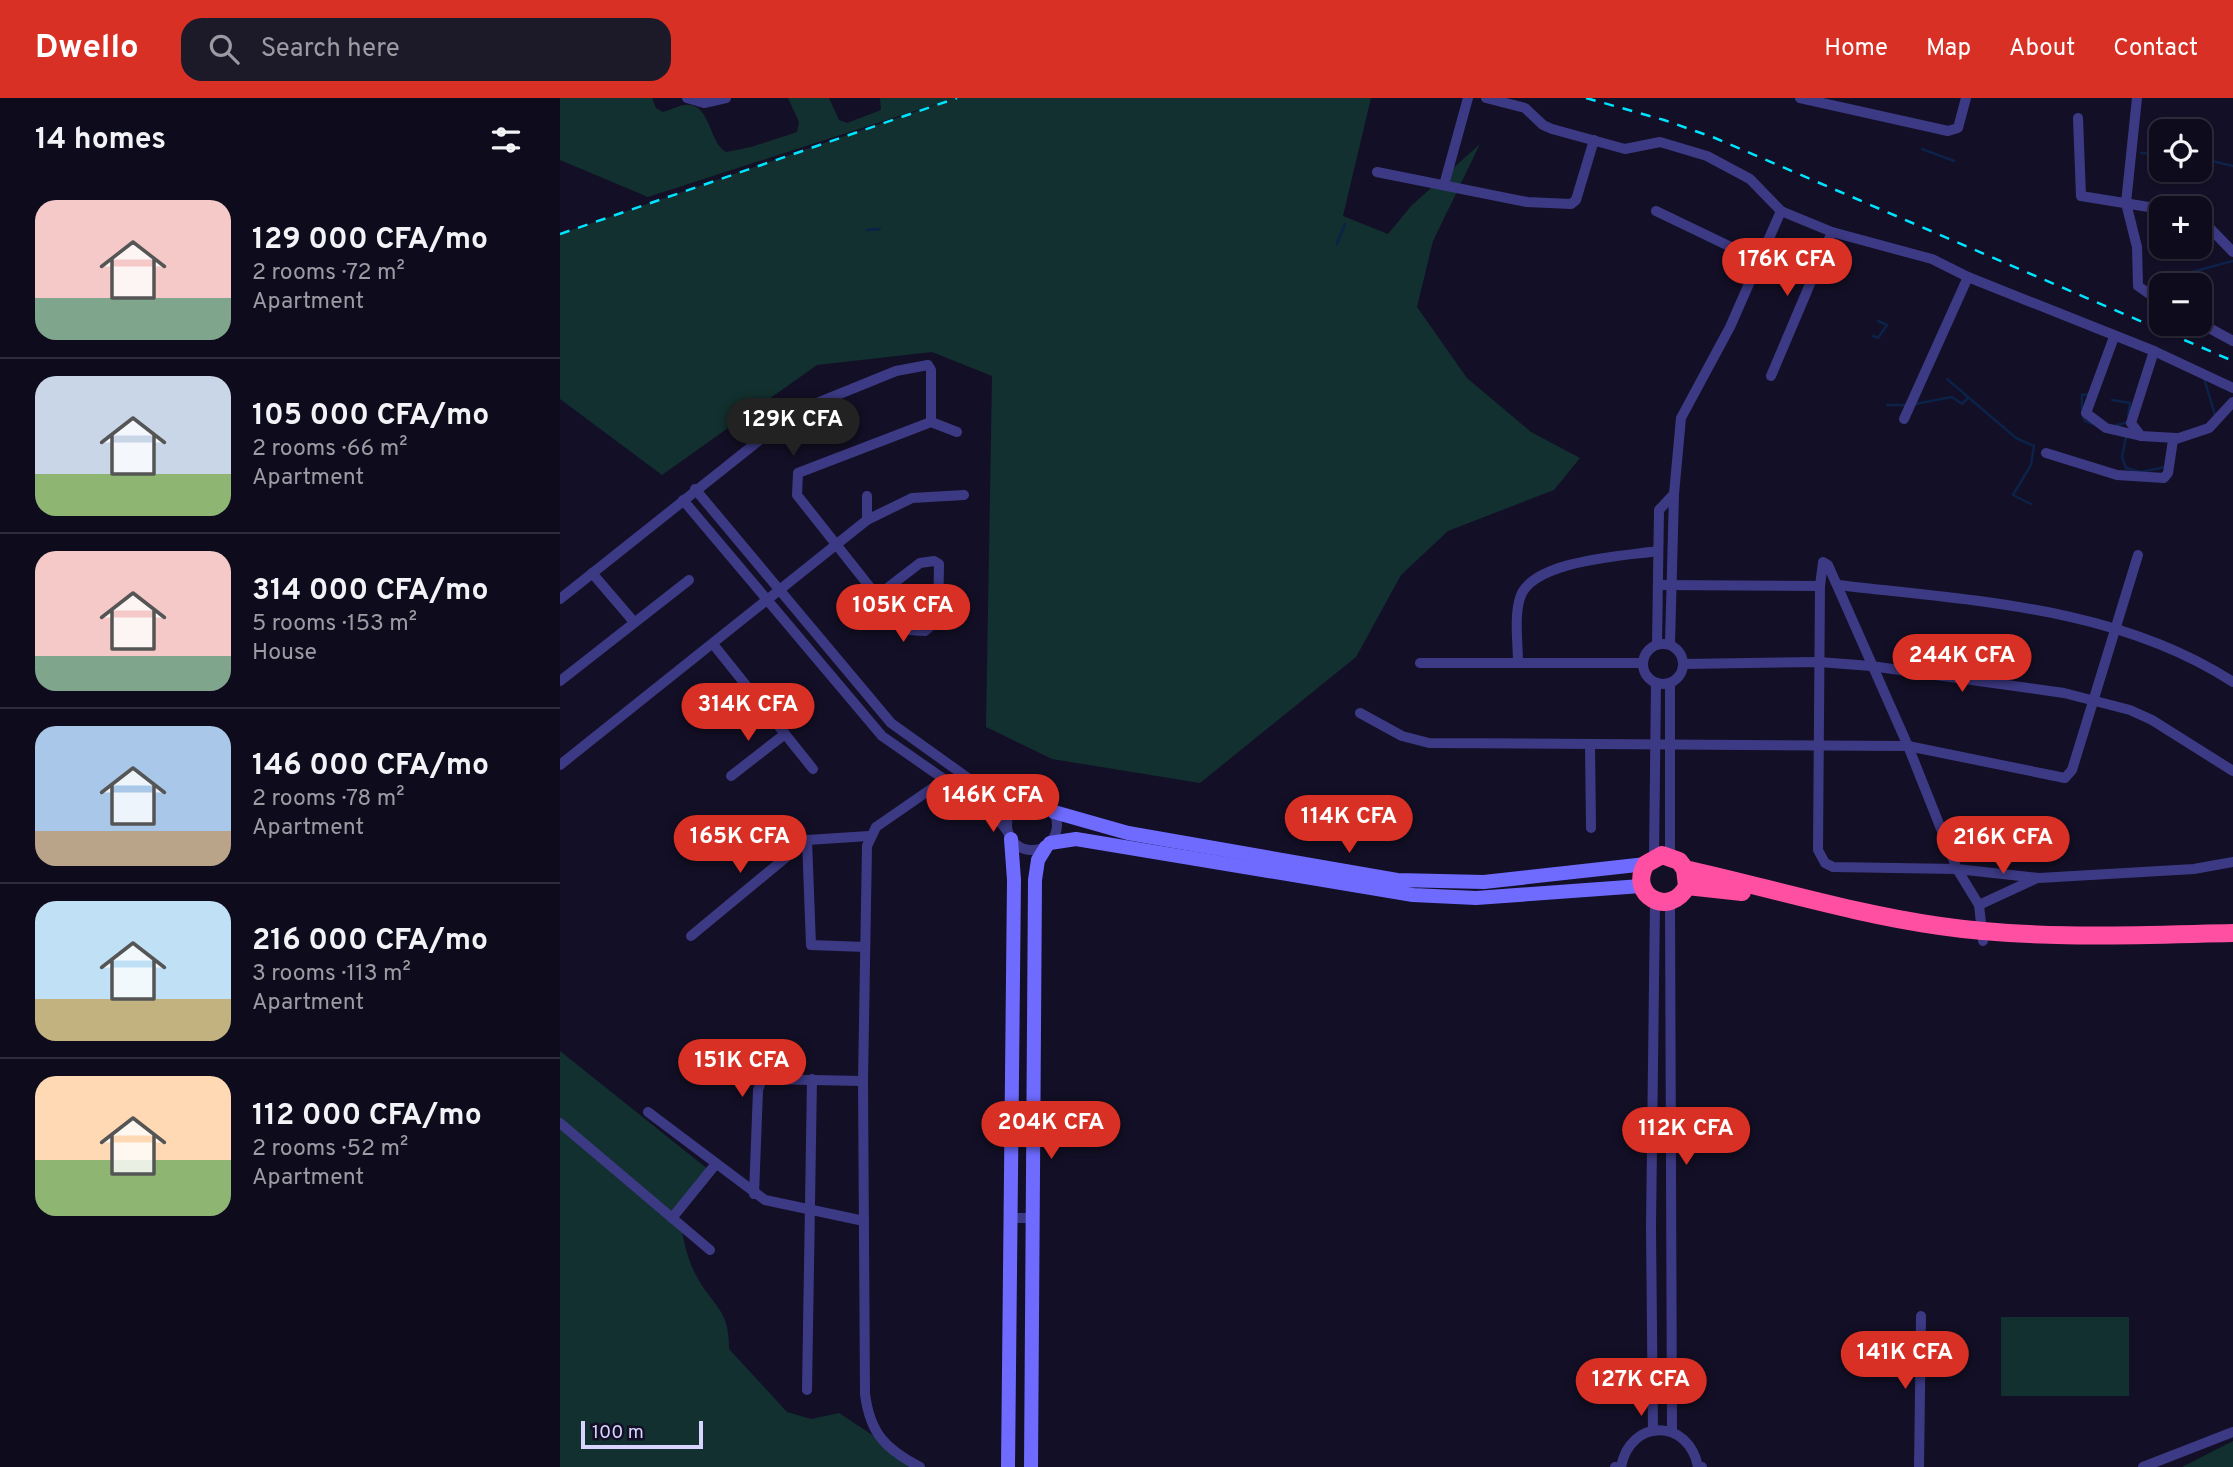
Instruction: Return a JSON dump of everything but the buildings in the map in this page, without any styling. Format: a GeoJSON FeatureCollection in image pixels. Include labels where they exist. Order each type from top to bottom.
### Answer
{"type":"FeatureCollection","features":[{"type":"Feature","properties":{"kind":"highway"},"geometry":{"type":"LineString","coordinates":[[1686,878],[1677,899],[1663,902],[1646,896],[1640,878],[1657,859],[1686,878],[1982,936],[2233,942]]}},
{"type":"Feature","properties":{"kind":"highway"},"geometry":{"type":"LineString","coordinates":[[1982,936],[2233,933]]}},
{"type":"Feature","properties":{"kind":"street"},"geometry":{"type":"LineString","coordinates":[[687,98],[704,103],[726,98]]}},
{"type":"Feature","properties":{"kind":"street"},"geometry":{"type":"LineString","coordinates":[[1444,185],[1468,98]]}},
{"type":"Feature","properties":{"kind":"street"},"geometry":{"type":"LineString","coordinates":[[1486,98],[1525,108],[1543,125],[1625,149],[1660,142],[1707,156],[1749,179],[1781,211],[1832,232],[1932,259],[1968,277],[2154,352],[2233,388]]}},
{"type":"Feature","properties":{"kind":"street"},"geometry":{"type":"LineString","coordinates":[[1800,98],[1948,131],[1958,128],[1966,98]]}},
{"type":"Feature","properties":{"kind":"street"},"geometry":{"type":"LineString","coordinates":[[2137,98],[2126,203],[2137,247],[2138,286],[2149,294]]}},
{"type":"Feature","properties":{"kind":"street"},"geometry":{"type":"LineString","coordinates":[[2078,118],[2081,196],[2149,207]]}},
{"type":"Feature","properties":{"kind":"street"},"geometry":{"type":"LineString","coordinates":[[1377,172],[1527,202],[1571,204],[1576,200],[1594,140]]}},
{"type":"Feature","properties":{"kind":"street"},"geometry":{"type":"LineString","coordinates":[[1656,211],[1758,260]]}},
{"type":"Feature","properties":{"kind":"street"},"geometry":{"type":"LineString","coordinates":[[1670,644],[1674,494],[1681,418],[1731,327],[1781,211]]}},
{"type":"Feature","properties":{"kind":"street"},"geometry":{"type":"LineString","coordinates":[[2212,231],[2233,253]]}},
{"type":"Feature","properties":{"kind":"street"},"geometry":{"type":"LineString","coordinates":[[1770,376],[1832,232]]}},
{"type":"Feature","properties":{"kind":"street"},"geometry":{"type":"LineString","coordinates":[[1904,419],[1968,277]]}},
{"type":"Feature","properties":{"kind":"street"},"geometry":{"type":"LineString","coordinates":[[2212,330],[2233,341]]}},
{"type":"Feature","properties":{"kind":"street"},"geometry":{"type":"LineString","coordinates":[[2113,337],[2086,413],[2106,428],[2141,436],[2176,438],[2209,428],[2233,402]]}},
{"type":"Feature","properties":{"kind":"street"},"geometry":{"type":"LineString","coordinates":[[2141,436],[2133,427],[2132,419],[2154,352]]}},
{"type":"Feature","properties":{"kind":"street"},"geometry":{"type":"LineString","coordinates":[[560,599],[795,412],[903,369],[930,367],[931,422]]}},
{"type":"Feature","properties":{"kind":"street"},"geometry":{"type":"LineString","coordinates":[[877,596],[920,563],[934,561],[939,564],[940,613],[934,626],[925,631],[909,630],[877,596],[797,495],[798,473],[931,422],[957,432]]}},
{"type":"Feature","properties":{"kind":"street"},"geometry":{"type":"LineString","coordinates":[[2046,453],[2117,475],[2161,479],[2168,473],[2172,443],[2176,438]]}},
{"type":"Feature","properties":{"kind":"street"},"geometry":{"type":"LineString","coordinates":[[695,489],[891,723],[1000,801],[1015,807]]}},
{"type":"Feature","properties":{"kind":"street"},"geometry":{"type":"LineString","coordinates":[[1657,644],[1659,510],[1674,494]]}},
{"type":"Feature","properties":{"kind":"street"},"geometry":{"type":"LineString","coordinates":[[560,765],[867,520],[912,498],[964,495]]}},
{"type":"Feature","properties":{"kind":"street"},"geometry":{"type":"LineString","coordinates":[[867,496],[867,520]]}},
{"type":"Feature","properties":{"kind":"street"},"geometry":{"type":"LineString","coordinates":[[683,500],[882,736],[994,814],[1009,836],[1031,851],[1076,839],[1413,895],[1476,898],[1641,886]]}},
{"type":"Feature","properties":{"kind":"street"},"geometry":{"type":"LineString","coordinates":[[1518,663],[1519,598],[1526,586],[1555,569],[1572,563],[1658,551]]}},
{"type":"Feature","properties":{"kind":"street"},"geometry":{"type":"LineString","coordinates":[[1360,713],[1402,736],[1429,743],[1908,746],[2065,778],[2072,770],[2138,555]]}},
{"type":"Feature","properties":{"kind":"street"},"geometry":{"type":"LineString","coordinates":[[1982,936],[1979,905],[1956,869],[1908,746],[1838,585],[1824,562],[1820,586],[1818,850],[1825,863],[1833,867],[1956,869],[2039,878],[2194,869],[2233,862]]}},
{"type":"Feature","properties":{"kind":"street"},"geometry":{"type":"LineString","coordinates":[[592,573],[634,622]]}},
{"type":"Feature","properties":{"kind":"street"},"geometry":{"type":"LineString","coordinates":[[560,681],[689,580]]}},
{"type":"Feature","properties":{"kind":"street"},"geometry":{"type":"LineString","coordinates":[[1658,585],[1820,586]]}},
{"type":"Feature","properties":{"kind":"street"},"geometry":{"type":"LineString","coordinates":[[1838,585],[2036,609],[2115,628],[2199,660],[2233,682]]}},
{"type":"Feature","properties":{"kind":"street"},"geometry":{"type":"LineString","coordinates":[[713,643],[813,769]]}},
{"type":"Feature","properties":{"kind":"street"},"geometry":{"type":"LineString","coordinates":[[1657,644],[1670,644],[1680,652],[1683,664],[1679,676],[1670,683],[1656,683],[1646,676],[1642,663],[1646,651],[1657,644]]}},
{"type":"Feature","properties":{"kind":"street"},"geometry":{"type":"LineString","coordinates":[[1683,664],[1819,662],[1871,666],[2092,699],[2152,720],[2233,771]]}},
{"type":"Feature","properties":{"kind":"street"},"geometry":{"type":"LineString","coordinates":[[1420,663],[1642,663]]}},
{"type":"Feature","properties":{"kind":"street"},"geometry":{"type":"LineString","coordinates":[[1656,683],[1657,859]]}},
{"type":"Feature","properties":{"kind":"street"},"geometry":{"type":"LineString","coordinates":[[1657,859],[1670,743],[1670,683]]}},
{"type":"Feature","properties":{"kind":"street"},"geometry":{"type":"LineString","coordinates":[[882,736],[891,723]]}},
{"type":"Feature","properties":{"kind":"street"},"geometry":{"type":"LineString","coordinates":[[731,776],[785,734]]}},
{"type":"Feature","properties":{"kind":"street"},"geometry":{"type":"LineString","coordinates":[[1590,744],[1591,828]]}},
{"type":"Feature","properties":{"kind":"street"},"geometry":{"type":"LineString","coordinates":[[920,1467],[878,1437],[868,1419],[865,1394],[865,947],[869,836],[876,827],[944,779]]}},
{"type":"Feature","properties":{"kind":"street"},"geometry":{"type":"LineString","coordinates":[[1008,1467],[1014,880],[1008,819],[1015,807],[1035,800],[1054,812],[1128,833],[1397,880],[1484,882],[1657,859]]}},
{"type":"Feature","properties":{"kind":"street"},"geometry":{"type":"LineString","coordinates":[[1031,1467],[1035,880],[1038,860],[1058,828],[1054,812]]}},
{"type":"Feature","properties":{"kind":"street"},"geometry":{"type":"LineString","coordinates":[[691,936],[807,840],[869,836]]}},
{"type":"Feature","properties":{"kind":"street"},"geometry":{"type":"LineString","coordinates":[[807,840],[811,944],[865,947]]}},
{"type":"Feature","properties":{"kind":"street"},"geometry":{"type":"LineString","coordinates":[[1979,905],[2039,878]]}},
{"type":"Feature","properties":{"kind":"street"},"geometry":{"type":"LineString","coordinates":[[1653,1430],[1651,1227],[1663,902]]}},
{"type":"Feature","properties":{"kind":"street"},"geometry":{"type":"LineString","coordinates":[[1663,902],[1672,1432]]}},
{"type":"Feature","properties":{"kind":"street"},"geometry":{"type":"LineString","coordinates":[[754,1194],[759,1083],[767,1077],[863,1081]]}},
{"type":"Feature","properties":{"kind":"street"},"geometry":{"type":"LineString","coordinates":[[807,1390],[812,1079]]}},
{"type":"Feature","properties":{"kind":"street"},"geometry":{"type":"LineString","coordinates":[[648,1112],[754,1194],[810,1212],[864,1221]]}},
{"type":"Feature","properties":{"kind":"street"},"geometry":{"type":"LineString","coordinates":[[560,1123],[710,1250]]}},
{"type":"Feature","properties":{"kind":"street"},"geometry":{"type":"LineString","coordinates":[[672,1218],[715,1165]]}},
{"type":"Feature","properties":{"kind":"street"},"geometry":{"type":"LineString","coordinates":[[1011,1218],[1033,1218]]}},
{"type":"Feature","properties":{"kind":"street"},"geometry":{"type":"LineString","coordinates":[[1919,1467],[1921,1316]]}},
{"type":"Feature","properties":{"kind":"street"},"geometry":{"type":"LineString","coordinates":[[1615,1467],[1621,1467],[1623,1457],[1634,1439],[1653,1430],[1672,1432],[1690,1445],[1700,1467]]}},
{"type":"Feature","properties":{"kind":"street"},"geometry":{"type":"LineString","coordinates":[[2143,1467],[2233,1432]]}},
{"type":"Feature","properties":{"kind":"green space"},"geometry":{"type":"Polygon","coordinates":[[[560,98],[652,98],[656,108],[663,112],[693,105],[704,115],[720,147],[726,152],[797,132],[799,122],[788,98],[829,98],[839,120],[847,123],[881,110],[880,98],[1371,98],[1343,216],[1388,234],[1411,206],[1480,144],[1433,241],[1417,307],[1467,378],[1531,432],[1580,458],[1554,490],[1448,531],[1401,575],[1356,657],[1200,783],[1052,759],[986,727],[992,376],[932,352],[817,365],[662,475],[560,399],[560,234],[952,99],[648,197],[560,160],[560,98]]]}},
{"type":"Feature","properties":{"kind":"green space"},"geometry":{"type":"Polygon","coordinates":[[[560,1051],[714,1174],[679,1216],[693,1268],[723,1315],[729,1349],[787,1412],[811,1419],[839,1413],[921,1467],[560,1467],[560,1051]]]}},
{"type":"Feature","properties":{"kind":"green space"},"geometry":{"type":"Polygon","coordinates":[[[2001,1317],[2129,1317],[2129,1396],[2001,1396],[2001,1317]]]}},
{"type":"Feature","properties":{"kind":"green space"},"geometry":{"type":"Polygon","coordinates":[[[2233,1441],[2233,1467],[2182,1467],[2233,1441]]]}},
{"type":"Feature","properties":{"kind":"waterway"},"geometry":{"type":"LineString","coordinates":[[1922,149],[1954,161]]}},
{"type":"Feature","properties":{"kind":"waterway"},"geometry":{"type":"LineString","coordinates":[[2141,153],[2149,153]]}},
{"type":"Feature","properties":{"kind":"waterway"},"geometry":{"type":"LineString","coordinates":[[2212,161],[2233,166]]}},
{"type":"Feature","properties":{"kind":"waterway"},"geometry":{"type":"LineString","coordinates":[[1337,244],[1345,224]]}},
{"type":"Feature","properties":{"kind":"waterway"},"geometry":{"type":"LineString","coordinates":[[867,230],[880,229]]}},
{"type":"Feature","properties":{"kind":"waterway"},"geometry":{"type":"LineString","coordinates":[[2188,273],[2233,261]]}},
{"type":"Feature","properties":{"kind":"waterway"},"geometry":{"type":"LineString","coordinates":[[1873,336],[1878,338],[1887,325],[1878,321]]}},
{"type":"Feature","properties":{"kind":"waterway"},"geometry":{"type":"LineString","coordinates":[[2204,378],[2215,415]]}},
{"type":"Feature","properties":{"kind":"waterway"},"geometry":{"type":"LineString","coordinates":[[1947,379],[2016,438],[2034,446],[2031,465],[2013,495],[2031,504]]}},
{"type":"Feature","properties":{"kind":"waterway"},"geometry":{"type":"LineString","coordinates":[[2082,410],[2082,395],[2091,394]]}},
{"type":"Feature","properties":{"kind":"waterway"},"geometry":{"type":"LineString","coordinates":[[1915,404],[1952,397],[1962,404],[1968,398]]}},
{"type":"Feature","properties":{"kind":"waterway"},"geometry":{"type":"LineString","coordinates":[[2112,400],[2130,403],[2128,416]]}},
{"type":"Feature","properties":{"kind":"waterway"},"geometry":{"type":"LineString","coordinates":[[1887,405],[1908,405]]}},
{"type":"Feature","properties":{"kind":"waterway"},"geometry":{"type":"LineString","coordinates":[[2083,416],[2085,421],[2094,424]]}},
{"type":"Feature","properties":{"kind":"waterway"},"geometry":{"type":"LineString","coordinates":[[2114,426],[2128,422]]}},
{"type":"Feature","properties":{"kind":"waterway"},"geometry":{"type":"LineString","coordinates":[[2126,437],[2122,457],[2126,468],[2141,472],[2165,467]]}},
{"type":"Feature","properties":{"kind":"railway"},"geometry":{"type":"LineString","coordinates":[[560,234],[957,98]]}},
{"type":"Feature","properties":{"kind":"railway"},"geometry":{"type":"LineString","coordinates":[[1586,98],[1715,138],[2233,361]]}}]}
